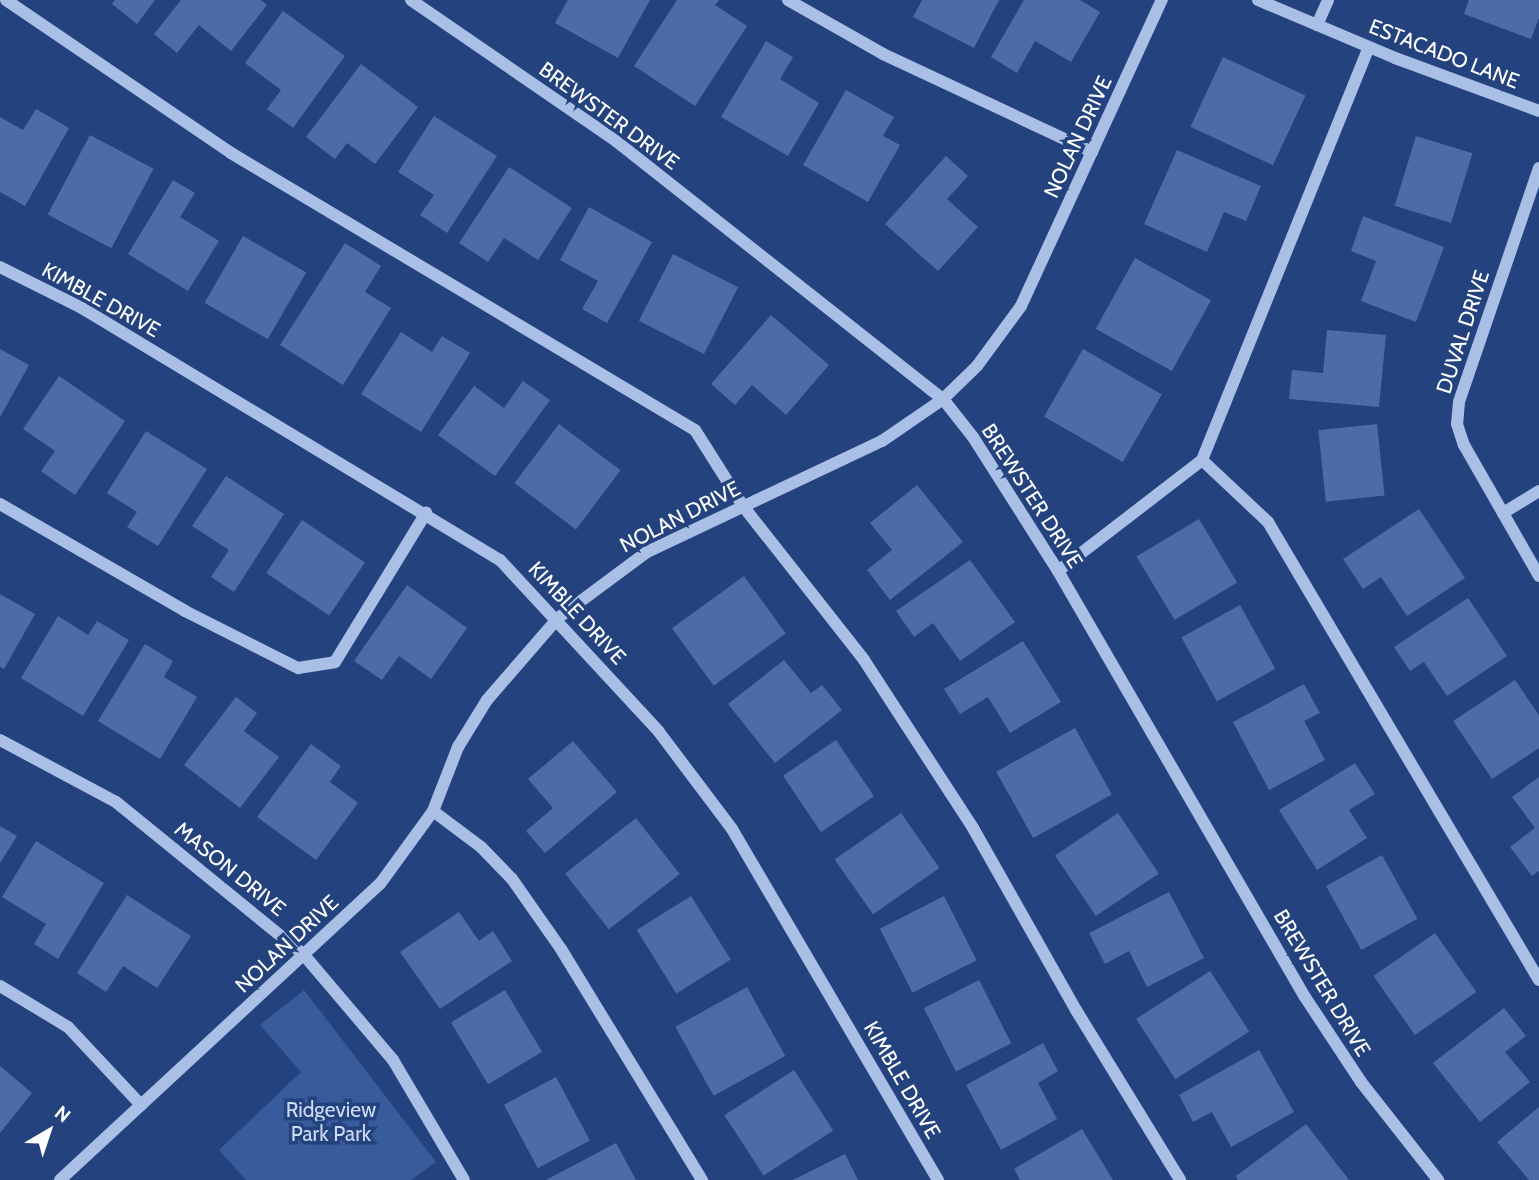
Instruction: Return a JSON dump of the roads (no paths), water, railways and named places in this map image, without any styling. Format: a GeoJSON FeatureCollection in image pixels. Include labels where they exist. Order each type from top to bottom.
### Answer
{"type":"FeatureCollection","features":[{"type":"Feature","properties":{"kind":"street"},"geometry":{"type":"LineString","coordinates":[[6,0],[231,153],[695,430],[743,506],[864,660],[959,806],[1180,1180]]}},
{"type":"Feature","properties":{"kind":"street","name":"BREWSTER DRIVE"},"geometry":{"type":"LineString","coordinates":[[411,0],[616,141],[943,399],[974,437],[1058,571],[1305,997],[1360,1082],[1438,1180]]}},
{"type":"Feature","properties":{"kind":"street"},"geometry":{"type":"LineString","coordinates":[[788,0],[883,54],[1092,152]]}},
{"type":"Feature","properties":{"kind":"street","name":"NOLAN DRIVE"},"geometry":{"type":"LineString","coordinates":[[60,1180],[380,884],[433,811],[458,747],[487,700],[558,618],[647,552],[882,441],[943,399],[977,366],[1021,306],[1162,0]]}},
{"type":"Feature","properties":{"kind":"street","name":"ESTACADO LANE"},"geometry":{"type":"LineString","coordinates":[[1258,0],[1369,47],[1539,111]]}},
{"type":"Feature","properties":{"kind":"street"},"geometry":{"type":"LineString","coordinates":[[1317,25],[1328,0]]}},
{"type":"Feature","properties":{"kind":"street"},"geometry":{"type":"LineString","coordinates":[[1058,571],[1202,460],[1369,47]]}},
{"type":"Feature","properties":{"kind":"street","name":"DUVAL DRIVE"},"geometry":{"type":"LineString","coordinates":[[1539,168],[1459,402],[1457,424],[1464,445],[1539,576]]}},
{"type":"Feature","properties":{"kind":"street","name":"KIMBLE DRIVE"},"geometry":{"type":"LineString","coordinates":[[0,267],[82,308],[500,560],[558,618],[659,732],[732,829],[938,1180]]}},
{"type":"Feature","properties":{"kind":"street"},"geometry":{"type":"LineString","coordinates":[[1202,460],[1268,522],[1539,980]]}},
{"type":"Feature","properties":{"kind":"street"},"geometry":{"type":"LineString","coordinates":[[1503,513],[1539,491]]}},
{"type":"Feature","properties":{"kind":"street"},"geometry":{"type":"LineString","coordinates":[[0,503],[185,611],[298,668],[335,662],[426,513]]}},
{"type":"Feature","properties":{"kind":"street","name":"MASON DRIVE"},"geometry":{"type":"LineString","coordinates":[[0,740],[116,802],[304,955],[393,1060],[461,1179]]}},
{"type":"Feature","properties":{"kind":"street"},"geometry":{"type":"LineString","coordinates":[[433,811],[481,847],[512,879],[561,949],[702,1180]]}},
{"type":"Feature","properties":{"kind":"street"},"geometry":{"type":"LineString","coordinates":[[0,986],[68,1027],[141,1105]]}},
{"type":"Feature","properties":{"kind":"park label","name":"Ridgeview Park Park"},"geometry":{"type":"Point","coordinates":[331,1122]}}]}
